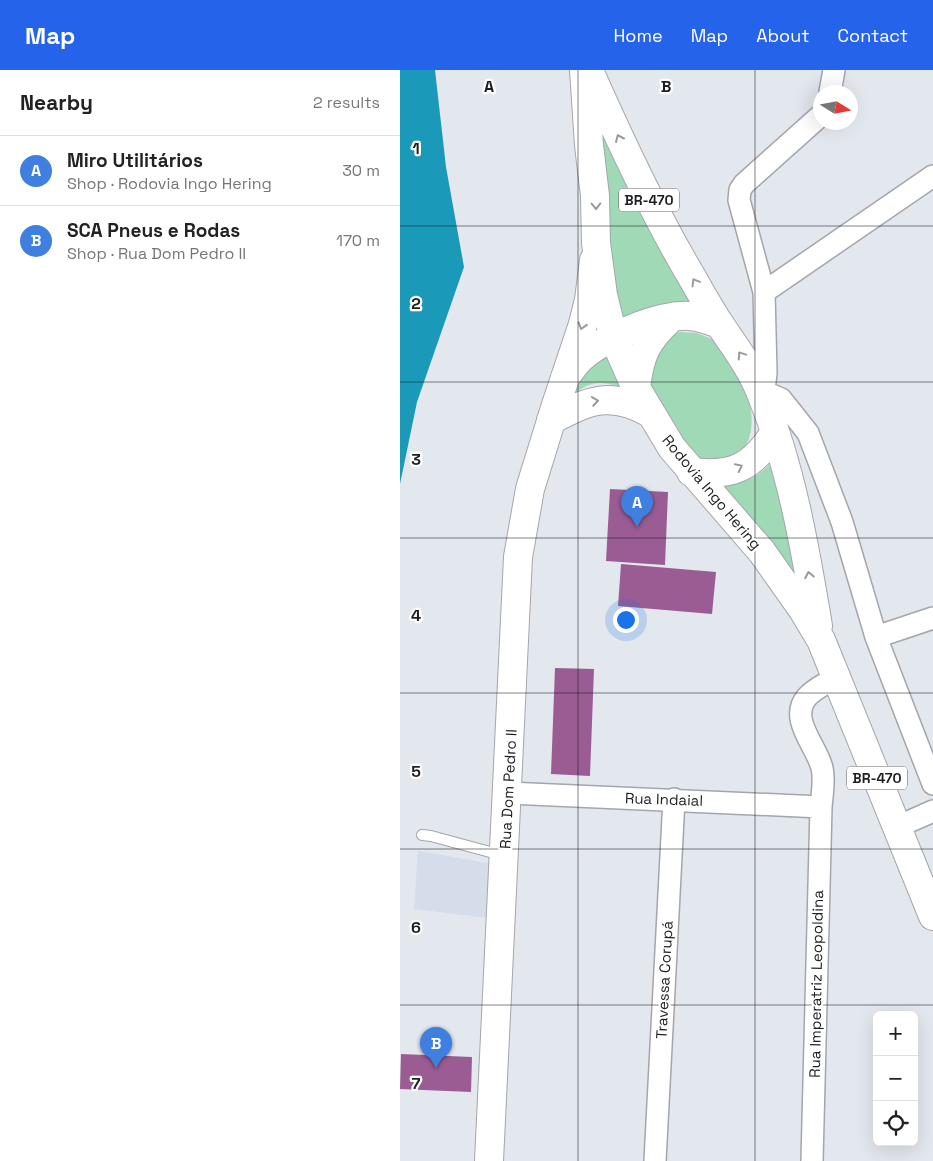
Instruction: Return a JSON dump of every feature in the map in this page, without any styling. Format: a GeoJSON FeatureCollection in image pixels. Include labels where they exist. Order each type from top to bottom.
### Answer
{"type":"FeatureCollection","features":[{"type":"Feature","properties":{"kind":"main road","name":"Rodovia Ingo Hering"},"geometry":{"type":"LineString","coordinates":[[584,70],[589,145],[595,196],[596,243],[603,295],[613,336],[636,388],[672,448],[762,552],[821,640],[933,916]]}},
{"type":"Feature","properties":{"kind":"main road","name":"Rodovia Ingo Hering"},"geometry":{"type":"LineString","coordinates":[[589,70],[634,171],[661,224],[720,324],[745,361],[760,390],[775,432],[802,535],[821,640]]}},
{"type":"Feature","properties":{"kind":"main road","name":"Rua Dom Pedro II"},"geometry":{"type":"LineString","coordinates":[[489,1161],[518,557],[530,490],[589,300],[596,243]]}},
{"type":"Feature","properties":{"kind":"main road"},"geometry":{"type":"LineString","coordinates":[[565,378],[582,357],[613,336],[671,318],[688,316],[704,318],[720,324]]}},
{"type":"Feature","properties":{"kind":"main road"},"geometry":{"type":"LineString","coordinates":[[636,388],[638,368],[645,348],[656,331],[671,318]]}},
{"type":"Feature","properties":{"kind":"main road"},"geometry":{"type":"LineString","coordinates":[[551,420],[589,402],[604,400],[639,406],[650,413]]}},
{"type":"Feature","properties":{"kind":"main road"},"geometry":{"type":"LineString","coordinates":[[691,472],[711,474],[731,471],[749,462],[764,449],[775,432]]}},
{"type":"Feature","properties":{"kind":"street"},"geometry":{"type":"LineString","coordinates":[[831,85],[834,70]]}},
{"type":"Feature","properties":{"kind":"street"},"geometry":{"type":"LineString","coordinates":[[813,122],[744,184],[740,190],[739,200],[764,292],[766,373],[760,390],[781,399],[808,433],[842,522],[876,637],[933,784]]}},
{"type":"Feature","properties":{"kind":"street"},"geometry":{"type":"LineString","coordinates":[[764,292],[933,176]]}},
{"type":"Feature","properties":{"kind":"street"},"geometry":{"type":"LineString","coordinates":[[876,637],[933,618]]}},
{"type":"Feature","properties":{"kind":"street","name":"Rua Imperatriz Leopoldina"},"geometry":{"type":"LineString","coordinates":[[812,1161],[821,806],[824,778],[822,766],[800,719],[802,706],[807,697],[836,677]]}},
{"type":"Feature","properties":{"kind":"street","name":"Rua Indaial"},"geometry":{"type":"LineString","coordinates":[[508,793],[821,806]]}},
{"type":"Feature","properties":{"kind":"street","name":"Travessa Corupá"},"geometry":{"type":"LineString","coordinates":[[655,1161],[674,799]]}},
{"type":"Feature","properties":{"kind":"street"},"geometry":{"type":"LineString","coordinates":[[897,828],[933,811]]}},
{"type":"Feature","properties":{"kind":"lane"},"geometry":{"type":"LineString","coordinates":[[422,835],[505,856]]}},
{"type":"Feature","properties":{"kind":"shaded area"},"geometry":{"type":"Polygon","coordinates":[[[418,851],[493,864],[489,918],[414,909],[418,851]]]}},
{"type":"Feature","properties":{"kind":"green space"},"geometry":{"type":"Polygon","coordinates":[[[596,104],[707,314],[618,324],[596,104]]]}},
{"type":"Feature","properties":{"kind":"green space"},"geometry":{"type":"Polygon","coordinates":[[[680,332],[697,333],[719,342],[747,394],[752,418],[750,437],[741,452],[735,458],[726,462],[714,463],[691,460],[657,412],[645,369],[668,334],[680,332]]]}},
{"type":"Feature","properties":{"kind":"green space"},"geometry":{"type":"Polygon","coordinates":[[[609,351],[625,389],[600,383],[588,385],[576,393],[581,379],[593,364],[609,351]]]}},
{"type":"Feature","properties":{"kind":"green space"},"geometry":{"type":"Polygon","coordinates":[[[779,457],[814,623],[717,482],[737,483],[744,481],[757,475],[779,457]]]}},
{"type":"Feature","properties":{"kind":"water"},"geometry":{"type":"Polygon","coordinates":[[[400,70],[435,70],[446,167],[464,267],[417,402],[400,484],[400,70]]]}},
{"type":"Feature","properties":{"kind":"building"},"geometry":{"type":"Polygon","coordinates":[[[610,489],[668,492],[665,565],[606,561],[610,489]]]}},
{"type":"Feature","properties":{"kind":"building"},"geometry":{"type":"Polygon","coordinates":[[[621,564],[716,572],[712,614],[618,606],[621,564]]]}},
{"type":"Feature","properties":{"kind":"building"},"geometry":{"type":"Polygon","coordinates":[[[555,668],[594,669],[590,776],[551,774],[555,668]]]}},
{"type":"Feature","properties":{"kind":"building"},"geometry":{"type":"Polygon","coordinates":[[[401,1054],[472,1057],[471,1092],[400,1089],[401,1054]]]}},
{"type":"Feature","properties":{"kind":"place","name":"Miro Utilitários"},"geometry":{"type":"Point","coordinates":[637,527]}},
{"type":"Feature","properties":{"kind":"place","name":"SCA Pneus e Rodas"},"geometry":{"type":"Point","coordinates":[436,1068]}}]}
